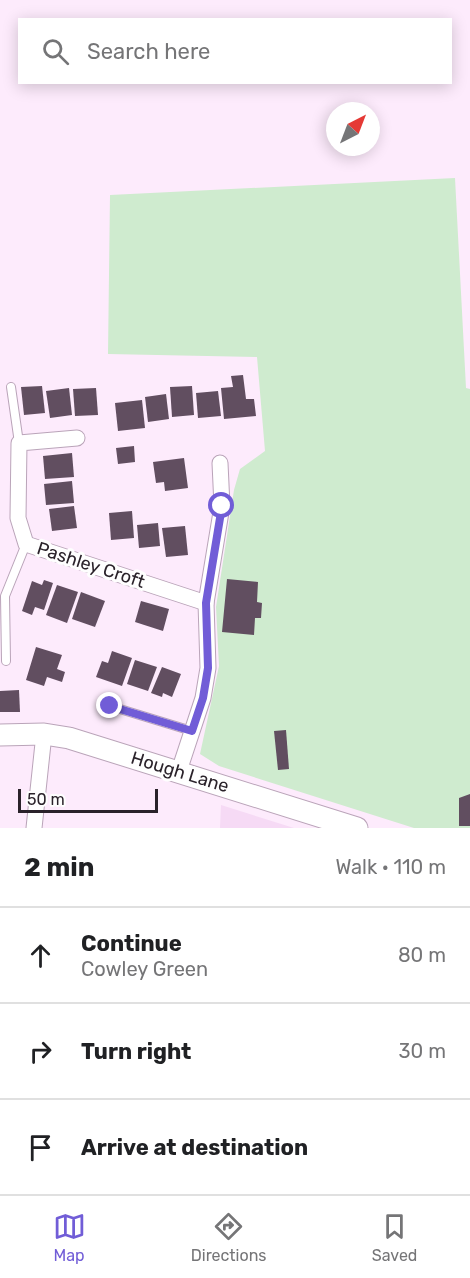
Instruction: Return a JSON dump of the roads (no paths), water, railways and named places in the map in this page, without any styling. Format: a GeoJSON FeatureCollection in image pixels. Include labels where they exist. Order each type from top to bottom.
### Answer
{"type":"FeatureCollection","features":[{"type":"Feature","properties":{"kind":"main road","name":"Hough Lane"},"geometry":{"type":"LineString","coordinates":[[0,735],[44,734],[69,738],[179,771],[335,825],[357,828]]}},
{"type":"Feature","properties":{"kind":"street"},"geometry":{"type":"LineString","coordinates":[[19,443],[77,438]]}},
{"type":"Feature","properties":{"kind":"street","name":"Pashley Croft"},"geometry":{"type":"LineString","coordinates":[[19,443],[18,518],[26,544],[206,603]]}},
{"type":"Feature","properties":{"kind":"street"},"geometry":{"type":"LineString","coordinates":[[179,771],[203,698],[208,668],[206,603],[222,506],[220,462]]}},
{"type":"Feature","properties":{"kind":"street"},"geometry":{"type":"LineString","coordinates":[[34,828],[44,734]]}},
{"type":"Feature","properties":{"kind":"lane"},"geometry":{"type":"LineString","coordinates":[[11,387],[19,443]]}},
{"type":"Feature","properties":{"kind":"lane"},"geometry":{"type":"LineString","coordinates":[[6,661],[5,596],[26,544]]}},
{"type":"Feature","properties":{"kind":"lane"},"geometry":{"type":"LineString","coordinates":[[110,706],[192,731]]}}]}
